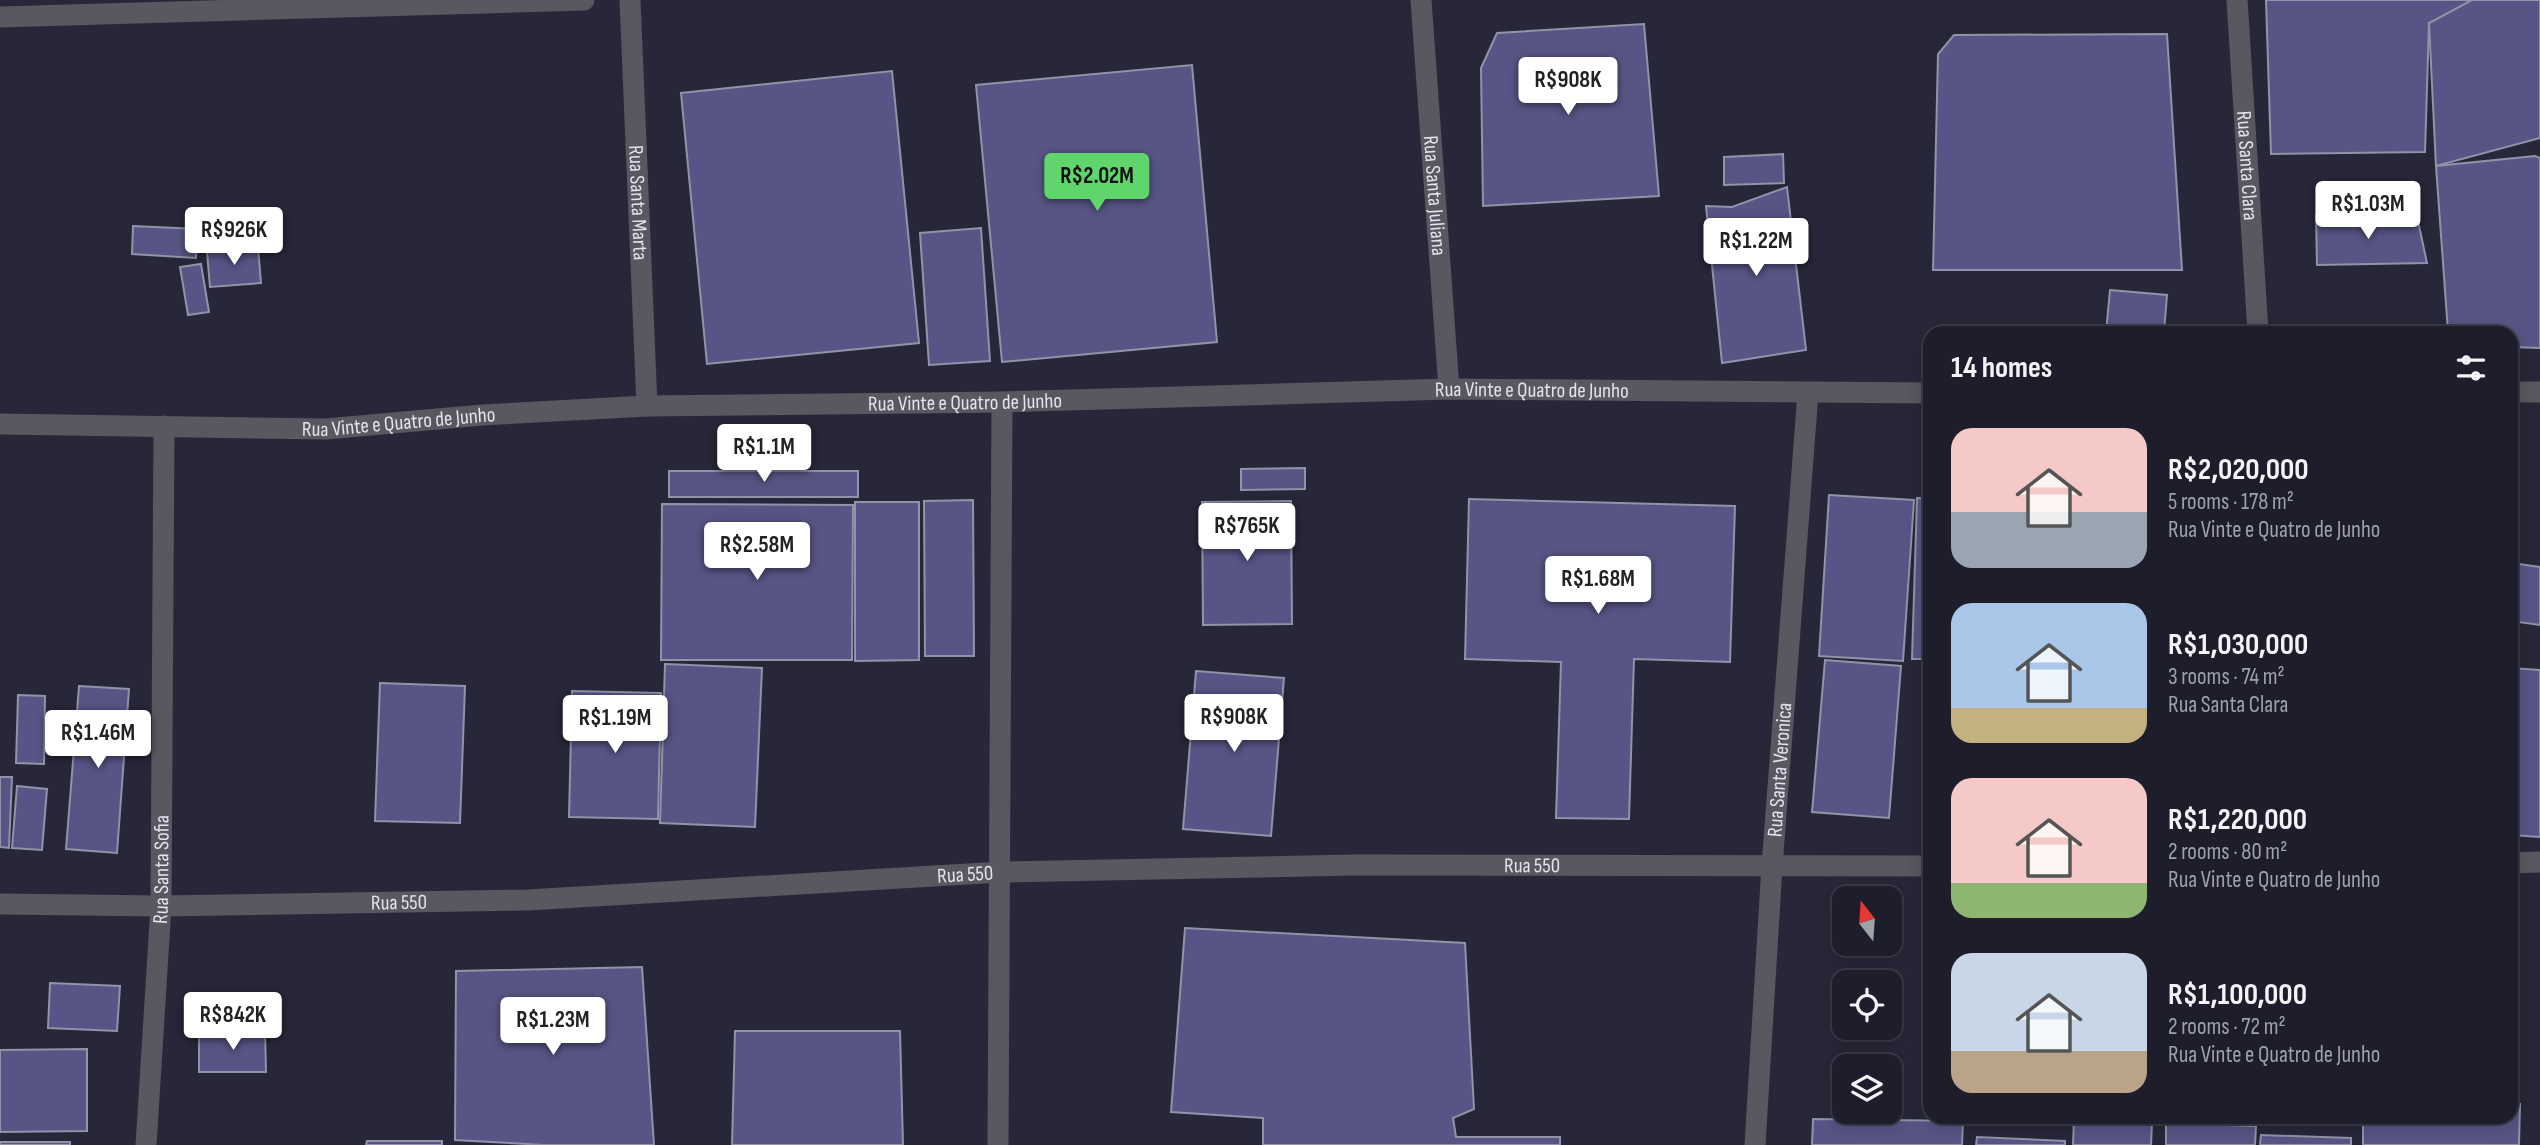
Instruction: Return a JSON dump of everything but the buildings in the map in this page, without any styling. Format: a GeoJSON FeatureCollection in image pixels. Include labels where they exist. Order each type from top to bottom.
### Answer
{"type":"FeatureCollection","features":[{"type":"Feature","properties":{"kind":"street"},"geometry":{"type":"LineString","coordinates":[[0,17],[584,0]]}},
{"type":"Feature","properties":{"kind":"street","name":"Rua Santa Marta"},"geometry":{"type":"LineString","coordinates":[[630,0],[647,406]]}},
{"type":"Feature","properties":{"kind":"street","name":"Rua Santa Juliana"},"geometry":{"type":"LineString","coordinates":[[1421,0],[1449,389]]}},
{"type":"Feature","properties":{"kind":"street","name":"Rua Santa Clara"},"geometry":{"type":"LineString","coordinates":[[2237,0],[2258,326]]}},
{"type":"Feature","properties":{"kind":"street","name":"Rua Vinte e Quatro de Junho"},"geometry":{"type":"LineString","coordinates":[[0,424],[326,429],[482,415],[647,406],[1002,402],[1449,389],[1923,393]]}},
{"type":"Feature","properties":{"kind":"street"},"geometry":{"type":"LineString","coordinates":[[2518,392],[2540,392]]}},
{"type":"Feature","properties":{"kind":"street","name":"Rua Santa Veronica"},"geometry":{"type":"LineString","coordinates":[[1755,1145],[1772,866],[1808,393]]}},
{"type":"Feature","properties":{"kind":"street"},"geometry":{"type":"LineString","coordinates":[[998,1145],[1002,402]]}},
{"type":"Feature","properties":{"kind":"street","name":"Rua Santa Sofia"},"geometry":{"type":"LineString","coordinates":[[146,1145],[161,905],[164,426]]}},
{"type":"Feature","properties":{"kind":"street"},"geometry":{"type":"LineString","coordinates":[[2518,863],[2540,862]]}},
{"type":"Feature","properties":{"kind":"street","name":"Rua 550"},"geometry":{"type":"LineString","coordinates":[[0,904],[161,905],[528,900],[1001,872],[1355,865],[1923,866]]}}]}
